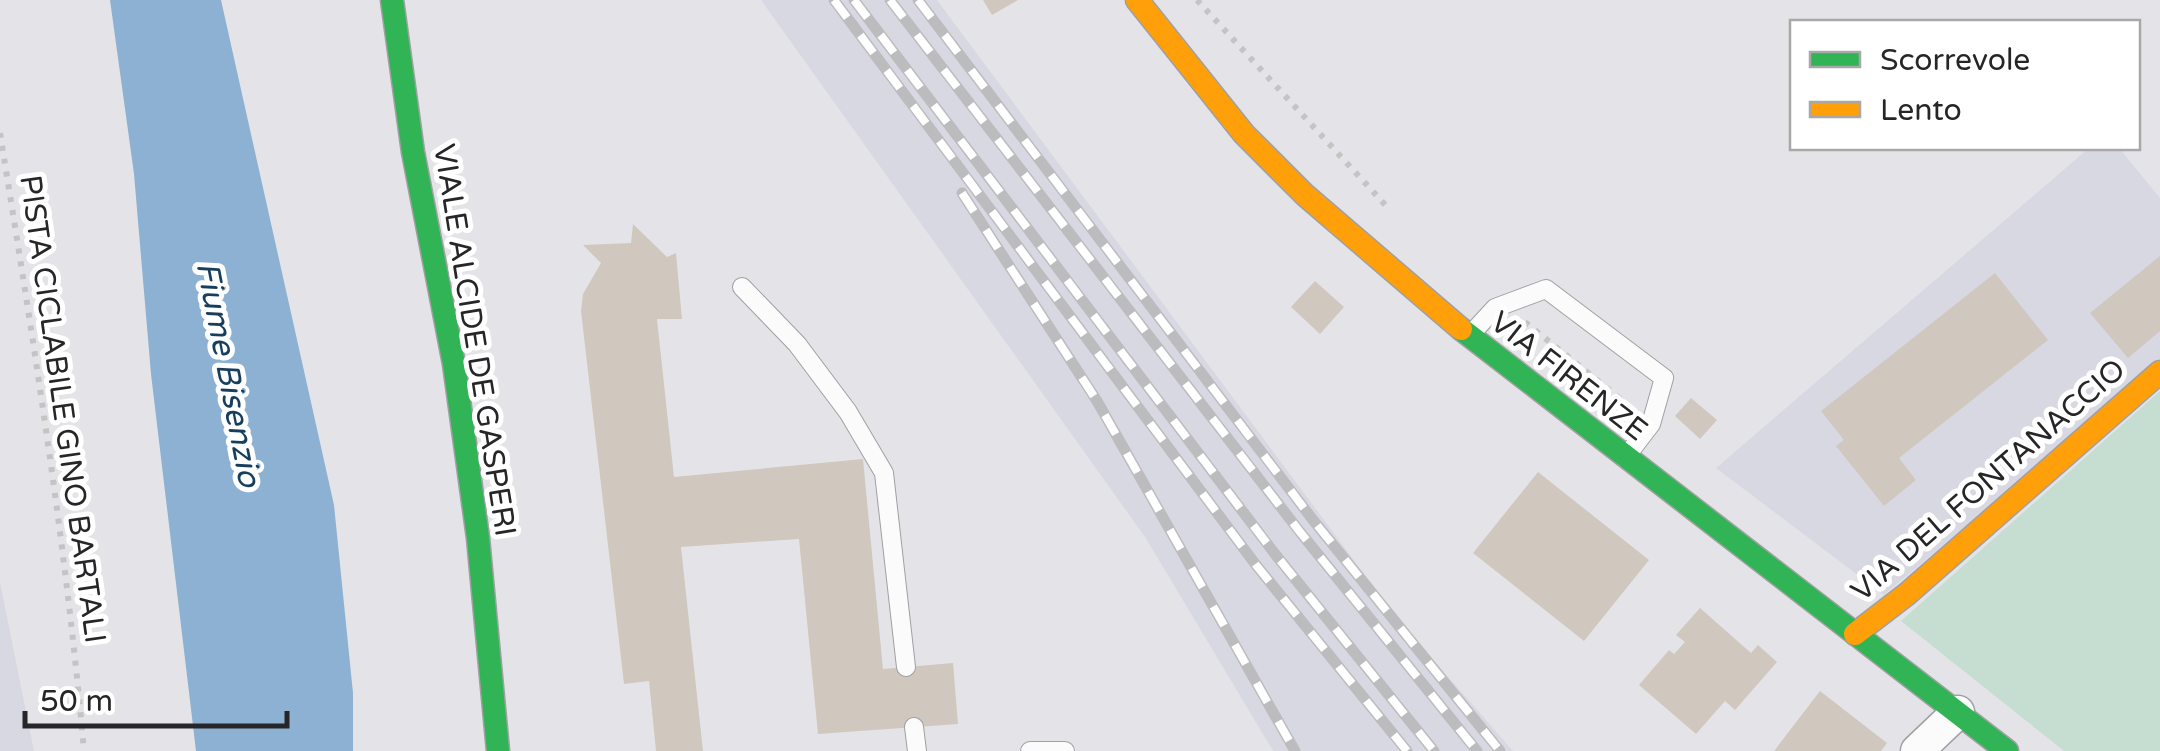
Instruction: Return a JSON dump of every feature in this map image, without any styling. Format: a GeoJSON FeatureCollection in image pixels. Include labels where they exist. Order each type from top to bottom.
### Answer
{"type":"FeatureCollection","features":[{"type":"Feature","properties":{"kind":"main road","name":"VIALE ALCIDE DE GASPERI"},"geometry":{"type":"LineString","coordinates":[[392,0],[413,152],[454,364],[478,538],[498,751]]}},
{"type":"Feature","properties":{"kind":"main road","name":"VIA FIRENZE"},"geometry":{"type":"LineString","coordinates":[[1138,0],[1256,146],[1305,195],[1470,336],[1624,458],[2008,751]]}},
{"type":"Feature","properties":{"kind":"main road","name":"VIA DEL FONTANACCIO"},"geometry":{"type":"LineString","coordinates":[[1855,634],[1907,594],[2160,372]]}},
{"type":"Feature","properties":{"kind":"street"},"geometry":{"type":"LineString","coordinates":[[1917,751],[1958,712]]}},
{"type":"Feature","properties":{"kind":"lane"},"geometry":{"type":"LineString","coordinates":[[742,287],[797,344],[848,412],[884,474],[906,667]]}},
{"type":"Feature","properties":{"kind":"lane"},"geometry":{"type":"LineString","coordinates":[[1470,336],[1496,308],[1546,289],[1664,378],[1651,424],[1624,458]]}},
{"type":"Feature","properties":{"kind":"lane"},"geometry":{"type":"LineString","coordinates":[[914,727],[917,751]]}},
{"type":"Feature","properties":{"kind":"lane"},"geometry":{"type":"LineString","coordinates":[[1030,751],[1065,751]]}},
{"type":"Feature","properties":{"kind":"path"},"geometry":{"type":"LineString","coordinates":[[1197,0],[1393,214]]}},
{"type":"Feature","properties":{"kind":"path","name":"PISTA CICLABILE GINO BARTALI"},"geometry":{"type":"LineString","coordinates":[[0,133],[42,401],[78,673],[84,751]]}},
{"type":"Feature","properties":{"kind":"path"},"geometry":{"type":"LineString","coordinates":[[1503,305],[1624,400]]}},
{"type":"Feature","properties":{"kind":"shaded area"},"geometry":{"type":"Polygon","coordinates":[[[761,0],[937,0],[1397,618],[1513,751],[1273,751],[1145,537],[761,0]]]}},
{"type":"Feature","properties":{"kind":"shaded area"},"geometry":{"type":"Polygon","coordinates":[[[2087,150],[2121,150],[2160,198],[2160,362],[1884,595],[1716,468],[2087,150]]]}},
{"type":"Feature","properties":{"kind":"shaded area"},"geometry":{"type":"Polygon","coordinates":[[[0,582],[34,751],[0,751],[0,582]]]}},
{"type":"Feature","properties":{"kind":"green space"},"geometry":{"type":"Polygon","coordinates":[[[2160,391],[2160,751],[2064,751],[1901,621],[2160,391]]]}},
{"type":"Feature","properties":{"kind":"water","name":"Fiume Bisenzio"},"geometry":{"type":"Polygon","coordinates":[[[110,0],[221,0],[334,505],[353,693],[353,751],[196,751],[151,374],[134,174],[110,0]]]}},
{"type":"Feature","properties":{"kind":"building"},"geometry":{"type":"Polygon","coordinates":[[[983,0],[1018,0],[992,15],[983,0]]]}},
{"type":"Feature","properties":{"kind":"building"},"geometry":{"type":"Polygon","coordinates":[[[633,224],[667,257],[676,253],[682,319],[657,319],[674,477],[863,459],[883,669],[953,663],[958,724],[818,734],[799,539],[681,547],[703,751],[656,751],[649,681],[624,684],[581,311],[583,294],[601,263],[583,245],[631,243],[633,224]]]}},
{"type":"Feature","properties":{"kind":"building"},"geometry":{"type":"Polygon","coordinates":[[[2160,256],[2160,331],[2128,358],[2090,313],[2160,256]]]}},
{"type":"Feature","properties":{"kind":"building"},"geometry":{"type":"Polygon","coordinates":[[[1995,273],[2048,340],[1899,458],[1916,480],[1884,506],[1836,446],[1844,440],[1821,411],[1995,273]]]}},
{"type":"Feature","properties":{"kind":"building"},"geometry":{"type":"Polygon","coordinates":[[[1315,281],[1344,307],[1320,334],[1291,307],[1315,281]]]}},
{"type":"Feature","properties":{"kind":"building"},"geometry":{"type":"Polygon","coordinates":[[[1691,398],[1717,420],[1700,439],[1675,416],[1691,398]]]}},
{"type":"Feature","properties":{"kind":"building"},"geometry":{"type":"Polygon","coordinates":[[[1538,472],[1649,560],[1584,641],[1473,553],[1538,472]]]}},
{"type":"Feature","properties":{"kind":"building"},"geometry":{"type":"Polygon","coordinates":[[[1700,608],[1751,653],[1758,645],[1777,662],[1735,710],[1725,701],[1696,734],[1639,685],[1669,650],[1674,654],[1685,642],[1676,635],[1700,608]]]}},
{"type":"Feature","properties":{"kind":"building"},"geometry":{"type":"Polygon","coordinates":[[[1820,691],[1887,743],[1881,751],[1774,751],[1820,691]]]}},
{"type":"Feature","properties":{"kind":"railway"},"geometry":{"type":"LineString","coordinates":[[834,0],[1256,565],[1407,751]]}},
{"type":"Feature","properties":{"kind":"railway"},"geometry":{"type":"LineString","coordinates":[[854,0],[1275,554],[1434,751]]}},
{"type":"Feature","properties":{"kind":"railway"},"geometry":{"type":"LineString","coordinates":[[890,0],[1300,532],[1477,751]]}},
{"type":"Feature","properties":{"kind":"railway"},"geometry":{"type":"LineString","coordinates":[[918,0],[1313,520],[1500,751]]}},
{"type":"Feature","properties":{"kind":"railway"},"geometry":{"type":"LineString","coordinates":[[962,193],[1097,401],[1295,751]]}},
{"type":"Feature","properties":{"kind":"traffic: fast"},"geometry":{"type":"LineString","coordinates":[[392,0],[413,152],[454,364],[478,538],[498,751]]}},
{"type":"Feature","properties":{"kind":"traffic: fast"},"geometry":{"type":"LineString","coordinates":[[1461,329],[2007,751]]}},
{"type":"Feature","properties":{"kind":"traffic: slow"},"geometry":{"type":"LineString","coordinates":[[1137,0],[1244,134],[1305,195],[1461,329]]}},
{"type":"Feature","properties":{"kind":"traffic: slow"},"geometry":{"type":"LineString","coordinates":[[1855,634],[1907,594],[2160,372]]}}]}
